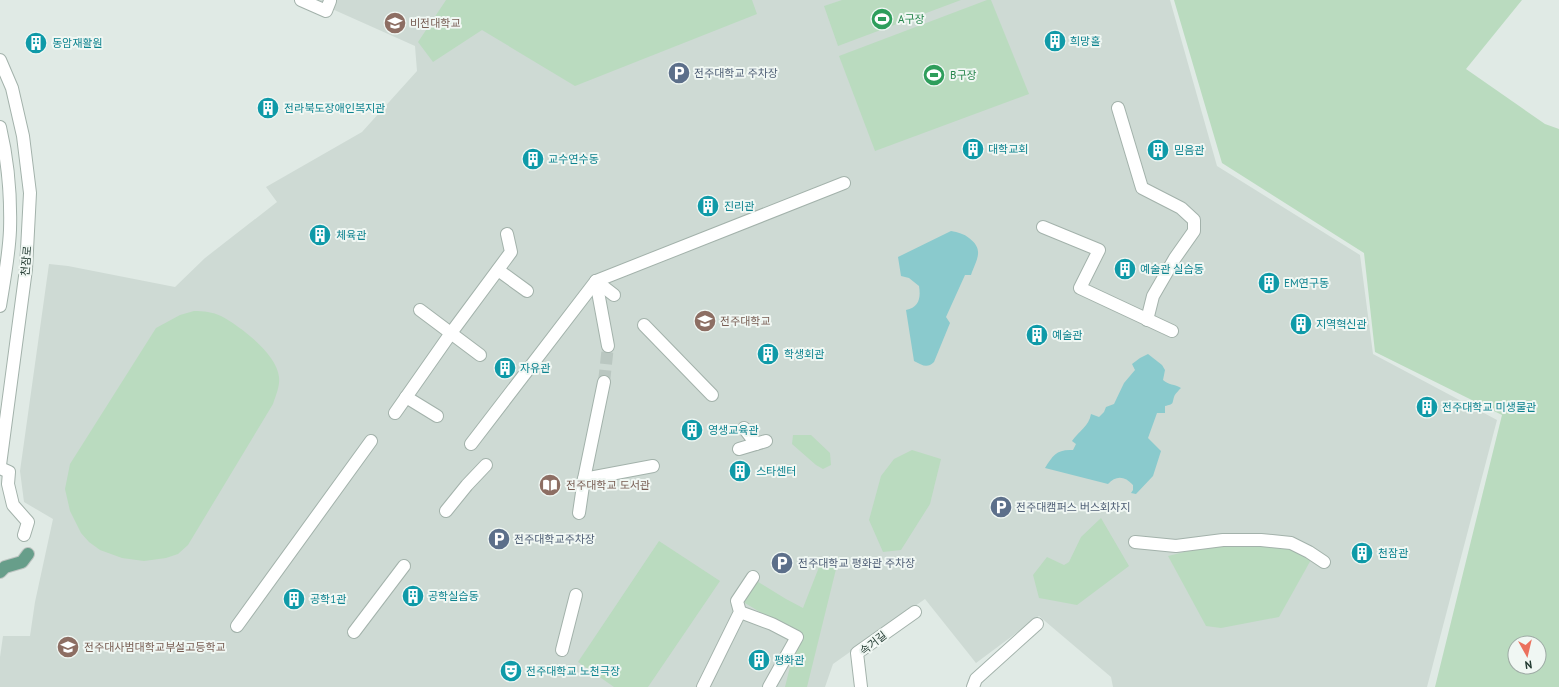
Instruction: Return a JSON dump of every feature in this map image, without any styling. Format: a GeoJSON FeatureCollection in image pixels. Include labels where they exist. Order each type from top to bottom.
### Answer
{"type":"FeatureCollection","features":[{"type":"Feature","properties":{"kind":"main road"},"geometry":{"type":"LineString","coordinates":[[0,572],[5,567],[22,562],[28,554]]}},
{"type":"Feature","properties":{"kind":"street"},"geometry":{"type":"LineString","coordinates":[[301,0],[328,6]]}},
{"type":"Feature","properties":{"kind":"street","name":"천잠로"},"geometry":{"type":"LineString","coordinates":[[0,60],[12,88],[22,136],[30,193],[26,269],[0,465]]}},
{"type":"Feature","properties":{"kind":"street"},"geometry":{"type":"LineString","coordinates":[[1118,108],[1142,188],[1181,208],[1194,220],[1194,231],[1175,258],[1153,296],[1147,320]]}},
{"type":"Feature","properties":{"kind":"street","name":"천잠로"},"geometry":{"type":"LineString","coordinates":[[0,127],[3,142],[5,192],[10,232],[0,306]]}},
{"type":"Feature","properties":{"kind":"street"},"geometry":{"type":"LineString","coordinates":[[471,444],[596,281],[844,183]]}},
{"type":"Feature","properties":{"kind":"street"},"geometry":{"type":"LineString","coordinates":[[1043,227],[1099,250],[1080,288],[1172,331]]}},
{"type":"Feature","properties":{"kind":"street"},"geometry":{"type":"LineString","coordinates":[[395,413],[451,333],[512,252],[507,234]]}},
{"type":"Feature","properties":{"kind":"street"},"geometry":{"type":"LineString","coordinates":[[498,270],[527,291]]}},
{"type":"Feature","properties":{"kind":"street"},"geometry":{"type":"LineString","coordinates":[[596,281],[614,295]]}},
{"type":"Feature","properties":{"kind":"street"},"geometry":{"type":"LineString","coordinates":[[596,281],[608,346]]}},
{"type":"Feature","properties":{"kind":"street"},"geometry":{"type":"LineString","coordinates":[[420,310],[480,355]]}},
{"type":"Feature","properties":{"kind":"street"},"geometry":{"type":"LineString","coordinates":[[644,325],[712,395]]}},
{"type":"Feature","properties":{"kind":"street"},"geometry":{"type":"LineString","coordinates":[[579,513],[584,479],[604,382]]}},
{"type":"Feature","properties":{"kind":"street"},"geometry":{"type":"LineString","coordinates":[[406,397],[437,416]]}},
{"type":"Feature","properties":{"kind":"street"},"geometry":{"type":"LineString","coordinates":[[739,449],[761,443],[744,428]]}},
{"type":"Feature","properties":{"kind":"street"},"geometry":{"type":"LineString","coordinates":[[237,626],[371,441]]}},
{"type":"Feature","properties":{"kind":"street"},"geometry":{"type":"LineString","coordinates":[[446,511],[467,485],[486,465]]}},
{"type":"Feature","properties":{"kind":"street"},"geometry":{"type":"LineString","coordinates":[[584,479],[653,466]]}},
{"type":"Feature","properties":{"kind":"street"},"geometry":{"type":"LineString","coordinates":[[0,468],[9,472],[8,484],[12,505],[28,522],[24,535]]}},
{"type":"Feature","properties":{"kind":"street"},"geometry":{"type":"LineString","coordinates":[[1135,542],[1176,546],[1223,540],[1261,540],[1291,543],[1324,562]]}},
{"type":"Feature","properties":{"kind":"street"},"geometry":{"type":"LineString","coordinates":[[354,632],[404,566]]}},
{"type":"Feature","properties":{"kind":"street"},"geometry":{"type":"LineString","coordinates":[[703,687],[740,612],[737,601],[754,577]]}},
{"type":"Feature","properties":{"kind":"street"},"geometry":{"type":"LineString","coordinates":[[562,650],[576,595]]}},
{"type":"Feature","properties":{"kind":"street"},"geometry":{"type":"LineString","coordinates":[[740,612],[772,624],[797,637],[769,687]]}},
{"type":"Feature","properties":{"kind":"street","name":"속거길"},"geometry":{"type":"LineString","coordinates":[[861,687],[857,653],[915,612]]}},
{"type":"Feature","properties":{"kind":"street"},"geometry":{"type":"LineString","coordinates":[[973,687],[976,679],[1037,624]]}},
{"type":"Feature","properties":{"kind":"shaded area","name":"전주대학교"},"geometry":{"type":"Polygon","coordinates":[[[312,0],[1170,0],[1217,166],[1360,255],[1373,354],[1497,420],[1427,687],[1113,687],[1111,677],[1039,616],[976,663],[925,599],[833,664],[825,687],[0,687],[0,657],[3,636],[30,636],[35,602],[53,519],[24,502],[20,471],[49,264],[68,266],[175,287],[205,258],[277,202],[266,187],[362,132],[417,71],[415,46],[312,0]]]}},
{"type":"Feature","properties":{"kind":"green space"},"geometry":{"type":"Polygon","coordinates":[[[446,0],[752,0],[757,14],[575,86],[482,30],[433,62],[418,42],[446,0]]]}},
{"type":"Feature","properties":{"kind":"green space","name":"A구장"},"geometry":{"type":"Polygon","coordinates":[[[842,0],[961,0],[838,46],[824,6],[842,0]]]}},
{"type":"Feature","properties":{"kind":"green space","name":"B구장"},"geometry":{"type":"Polygon","coordinates":[[[987,0],[991,0],[1029,94],[875,151],[839,56],[987,0]]]}},
{"type":"Feature","properties":{"kind":"green space"},"geometry":{"type":"Polygon","coordinates":[[[1174,0],[1522,0],[1466,69],[1545,124],[1559,129],[1559,687],[1435,687],[1502,415],[1375,352],[1364,253],[1222,163],[1174,0]]]}},
{"type":"Feature","properties":{"kind":"green space"},"geometry":{"type":"Polygon","coordinates":[[[194,311],[208,312],[221,316],[238,327],[265,350],[277,368],[279,377],[278,390],[273,404],[188,545],[178,554],[166,558],[144,561],[122,558],[100,550],[89,542],[81,533],[70,511],[65,489],[70,464],[156,328],[180,315],[194,311]]]}},
{"type":"Feature","properties":{"kind":"green space"},"geometry":{"type":"Polygon","coordinates":[[[793,435],[811,435],[830,453],[831,465],[823,469],[816,465],[792,444],[793,435]]]}},
{"type":"Feature","properties":{"kind":"green space"},"geometry":{"type":"Polygon","coordinates":[[[912,450],[941,459],[930,504],[901,550],[883,552],[869,520],[881,476],[894,459],[912,450]]]}},
{"type":"Feature","properties":{"kind":"green space"},"geometry":{"type":"Polygon","coordinates":[[[1101,518],[1129,566],[1077,605],[1039,598],[1033,575],[1047,557],[1064,565],[1069,562],[1081,537],[1101,518]]]}},
{"type":"Feature","properties":{"kind":"green space"},"geometry":{"type":"Polygon","coordinates":[[[659,541],[720,581],[648,687],[614,687],[578,662],[659,541]]]}},
{"type":"Feature","properties":{"kind":"green space"},"geometry":{"type":"Polygon","coordinates":[[[1216,544],[1291,547],[1312,558],[1279,617],[1221,628],[1206,626],[1168,556],[1216,544]]]}},
{"type":"Feature","properties":{"kind":"green space"},"geometry":{"type":"Polygon","coordinates":[[[839,557],[807,687],[785,687],[798,635],[740,600],[755,580],[803,608],[821,562],[839,557]]]}},
{"type":"Feature","properties":{"kind":"water"},"geometry":{"type":"Polygon","coordinates":[[[951,231],[963,234],[974,242],[978,251],[977,260],[971,275],[965,275],[946,317],[950,323],[934,362],[924,366],[914,361],[906,310],[914,307],[918,301],[920,294],[919,286],[909,278],[901,276],[898,257],[951,231]]]}},
{"type":"Feature","properties":{"kind":"water"},"geometry":{"type":"Polygon","coordinates":[[[1148,354],[1162,365],[1165,370],[1163,380],[1181,388],[1177,392],[1172,403],[1165,406],[1165,413],[1157,413],[1148,438],[1161,451],[1153,476],[1136,494],[1131,493],[1133,490],[1133,485],[1124,478],[1114,479],[1108,484],[1045,468],[1050,460],[1059,452],[1073,450],[1076,444],[1072,441],[1086,425],[1091,414],[1099,417],[1104,412],[1106,407],[1114,404],[1124,383],[1135,370],[1132,364],[1148,354]]]}},
{"type":"Feature","properties":{"kind":"tunnel"},"geometry":{"type":"LineString","coordinates":[[604,382],[608,346]]}},
{"type":"Feature","properties":{"kind":"place","name":"A구장"},"geometry":{"type":"Point","coordinates":[882,19]}},
{"type":"Feature","properties":{"kind":"place","name":"비전대학교"},"geometry":{"type":"Point","coordinates":[395,23]}},
{"type":"Feature","properties":{"kind":"place","name":"희망홀"},"geometry":{"type":"Point","coordinates":[1055,41]}},
{"type":"Feature","properties":{"kind":"place","name":"동암재활원"},"geometry":{"type":"Point","coordinates":[36,43]}},
{"type":"Feature","properties":{"kind":"place","name":"전주대학교 주차장"},"geometry":{"type":"Point","coordinates":[679,73]}},
{"type":"Feature","properties":{"kind":"place","name":"B구장"},"geometry":{"type":"Point","coordinates":[934,75]}},
{"type":"Feature","properties":{"kind":"place","name":"전라북도장애인복지관"},"geometry":{"type":"Point","coordinates":[268,108]}},
{"type":"Feature","properties":{"kind":"place","name":"대학교회"},"geometry":{"type":"Point","coordinates":[973,149]}},
{"type":"Feature","properties":{"kind":"place","name":"믿음관"},"geometry":{"type":"Point","coordinates":[1158,150]}},
{"type":"Feature","properties":{"kind":"place","name":"교수연수동"},"geometry":{"type":"Point","coordinates":[533,159]}},
{"type":"Feature","properties":{"kind":"place","name":"진리관"},"geometry":{"type":"Point","coordinates":[708,206]}},
{"type":"Feature","properties":{"kind":"place","name":"체육관"},"geometry":{"type":"Point","coordinates":[320,235]}},
{"type":"Feature","properties":{"kind":"place","name":"예술관 실습동"},"geometry":{"type":"Point","coordinates":[1125,269]}},
{"type":"Feature","properties":{"kind":"place","name":"EM연구동"},"geometry":{"type":"Point","coordinates":[1269,283]}},
{"type":"Feature","properties":{"kind":"place","name":"전주대학교"},"geometry":{"type":"Point","coordinates":[705,321]}},
{"type":"Feature","properties":{"kind":"place","name":"지역혁신관"},"geometry":{"type":"Point","coordinates":[1301,324]}},
{"type":"Feature","properties":{"kind":"place","name":"예술관"},"geometry":{"type":"Point","coordinates":[1037,335]}},
{"type":"Feature","properties":{"kind":"place","name":"학생회관"},"geometry":{"type":"Point","coordinates":[768,354]}},
{"type":"Feature","properties":{"kind":"place","name":"자유관"},"geometry":{"type":"Point","coordinates":[505,368]}},
{"type":"Feature","properties":{"kind":"place","name":"전주대학교 미생물관"},"geometry":{"type":"Point","coordinates":[1427,407]}},
{"type":"Feature","properties":{"kind":"place","name":"영생교육관"},"geometry":{"type":"Point","coordinates":[692,430]}},
{"type":"Feature","properties":{"kind":"place","name":"스타센터"},"geometry":{"type":"Point","coordinates":[740,471]}},
{"type":"Feature","properties":{"kind":"place","name":"전주대학교 도서관"},"geometry":{"type":"Point","coordinates":[550,485]}},
{"type":"Feature","properties":{"kind":"place","name":"전주대캠퍼스 버스회차지"},"geometry":{"type":"Point","coordinates":[1001,507]}},
{"type":"Feature","properties":{"kind":"place","name":"전주대학교주차장"},"geometry":{"type":"Point","coordinates":[499,539]}},
{"type":"Feature","properties":{"kind":"place","name":"천잠관"},"geometry":{"type":"Point","coordinates":[1362,553]}},
{"type":"Feature","properties":{"kind":"place","name":"전주대학교 평화관 주차장"},"geometry":{"type":"Point","coordinates":[782,563]}},
{"type":"Feature","properties":{"kind":"place","name":"공학실습동"},"geometry":{"type":"Point","coordinates":[413,596]}},
{"type":"Feature","properties":{"kind":"place","name":"공학1관"},"geometry":{"type":"Point","coordinates":[294,599]}},
{"type":"Feature","properties":{"kind":"place","name":"전주대사범대학교부설고등학교"},"geometry":{"type":"Point","coordinates":[68,647]}},
{"type":"Feature","properties":{"kind":"place","name":"평화관"},"geometry":{"type":"Point","coordinates":[759,660]}},
{"type":"Feature","properties":{"kind":"place","name":"전주대학교 노천극장"},"geometry":{"type":"Point","coordinates":[511,671]}}]}
